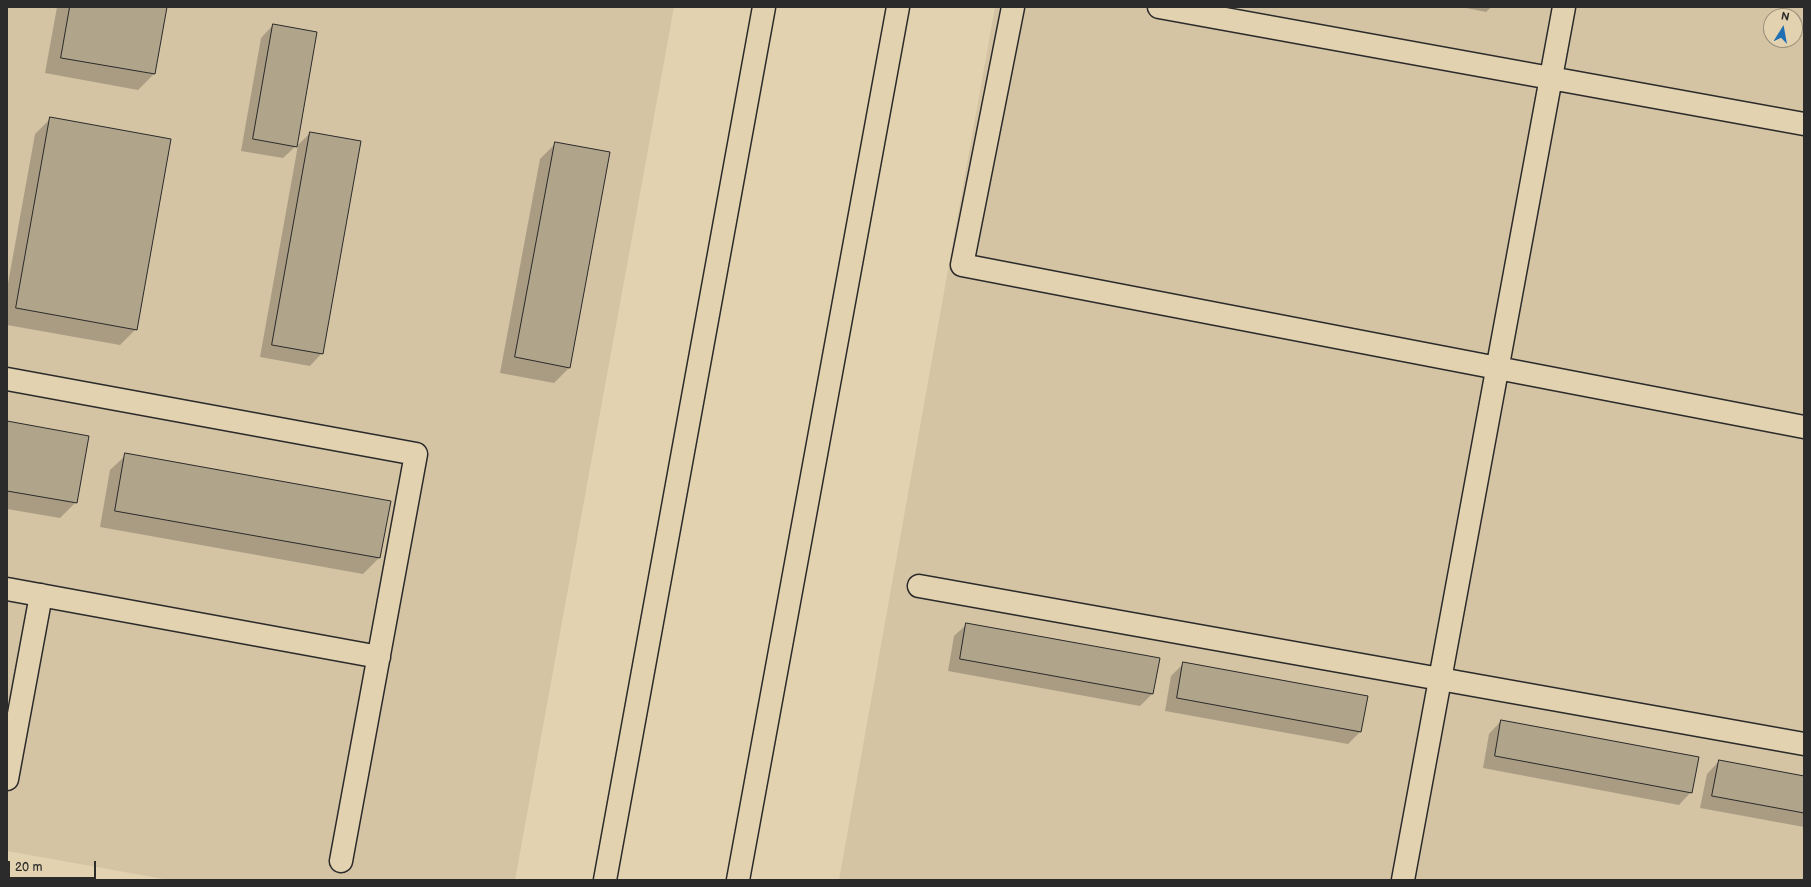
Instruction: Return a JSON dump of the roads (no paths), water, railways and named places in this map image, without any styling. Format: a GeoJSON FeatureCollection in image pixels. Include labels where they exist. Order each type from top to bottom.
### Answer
{"type":"FeatureCollection","features":[{"type":"Feature","properties":{"kind":"street"},"geometry":{"type":"LineString","coordinates":[[605,880],[764,7]]}},
{"type":"Feature","properties":{"kind":"street"},"geometry":{"type":"LineString","coordinates":[[738,880],[898,7]]}},
{"type":"Feature","properties":{"kind":"street"},"geometry":{"type":"LineString","coordinates":[[1013,7],[962,265],[1804,427]]}},
{"type":"Feature","properties":{"kind":"street"},"geometry":{"type":"LineString","coordinates":[[1159,7],[1804,124]]}},
{"type":"Feature","properties":{"kind":"street"},"geometry":{"type":"LineString","coordinates":[[1403,880],[1564,7]]}},
{"type":"Feature","properties":{"kind":"street"},"geometry":{"type":"LineString","coordinates":[[7,379],[416,454],[341,861]]}},
{"type":"Feature","properties":{"kind":"street"},"geometry":{"type":"LineString","coordinates":[[918,586],[1804,744]]}},
{"type":"Feature","properties":{"kind":"street"},"geometry":{"type":"LineString","coordinates":[[7,589],[379,657]]}},
{"type":"Feature","properties":{"kind":"street"},"geometry":{"type":"LineString","coordinates":[[7,779],[41,595]]}}]}
